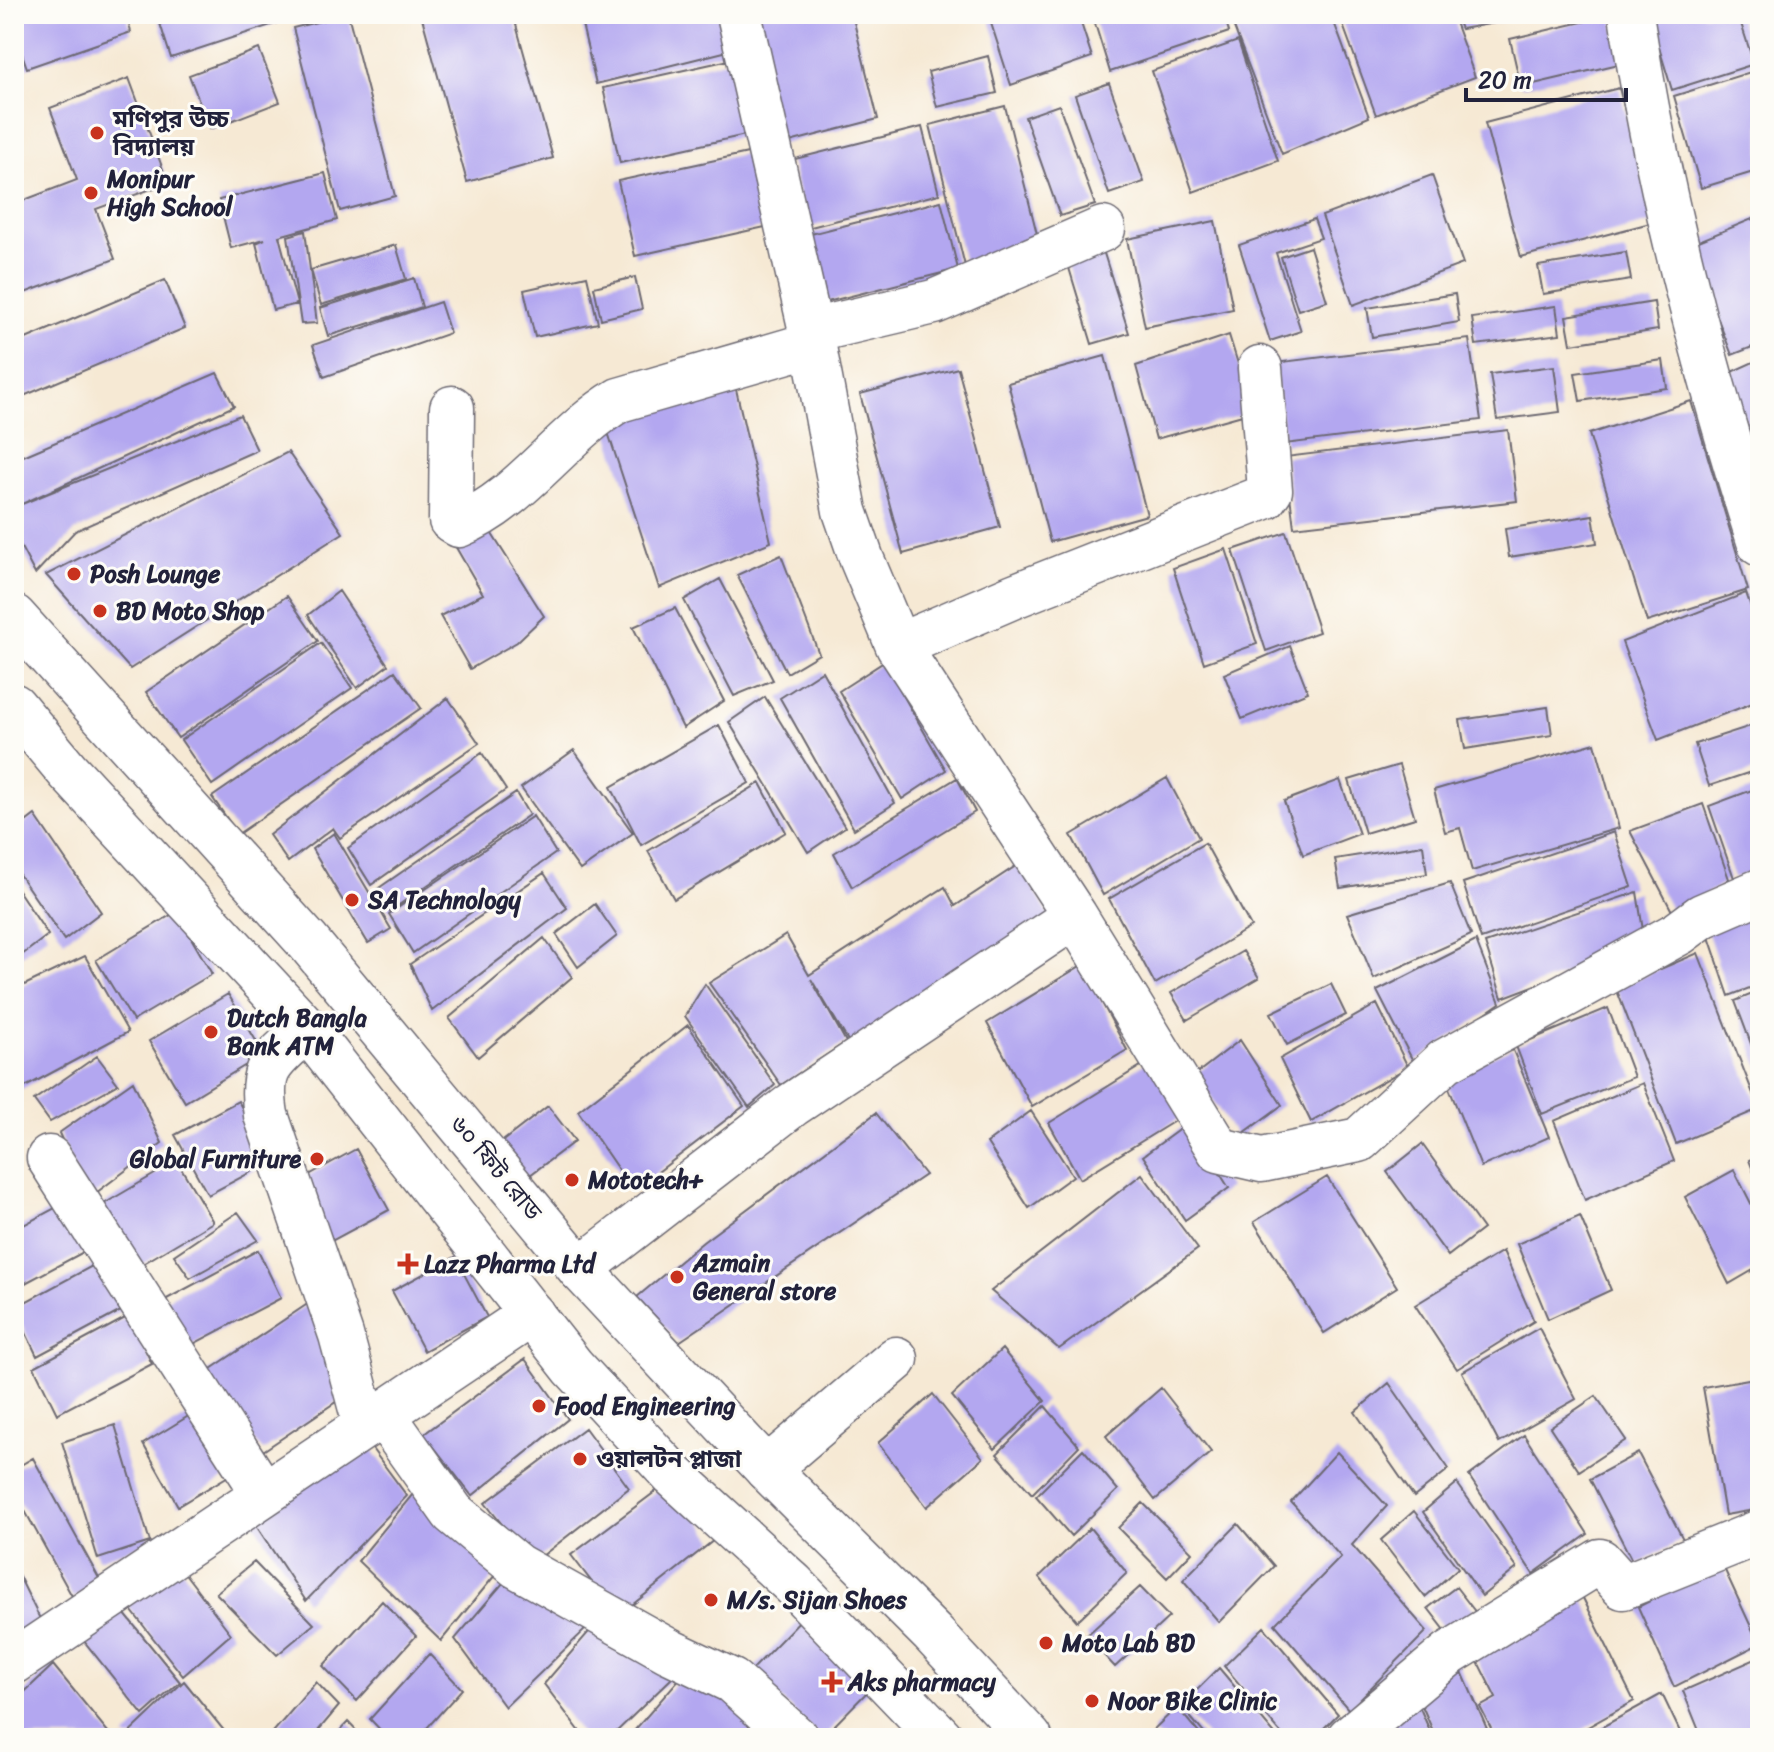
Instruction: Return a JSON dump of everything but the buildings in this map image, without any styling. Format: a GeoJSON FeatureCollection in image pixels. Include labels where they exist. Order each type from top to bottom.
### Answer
{"type":"FeatureCollection","features":[{"type":"Feature","properties":{"kind":"street"},"geometry":{"type":"LineString","coordinates":[[739,14],[812,337],[845,511],[898,646],[1075,916],[1219,1150],[1262,1160],[1359,1140],[1445,1061],[1679,933],[1702,916],[1760,891]]}},
{"type":"Feature","properties":{"kind":"street"},"geometry":{"type":"LineString","coordinates":[[1631,14],[1644,97],[1713,395],[1760,544]]}},
{"type":"Feature","properties":{"kind":"street"},"geometry":{"type":"LineString","coordinates":[[452,408],[451,520],[459,525],[483,515],[596,414],[619,400],[812,337],[934,302],[1103,229]]}},
{"type":"Feature","properties":{"kind":"street"},"geometry":{"type":"LineString","coordinates":[[898,646],[1014,596],[1265,497],[1270,490],[1260,368]]}},
{"type":"Feature","properties":{"kind":"street","name":"৬০ ফিট রোড"},"geometry":{"type":"LineString","coordinates":[[14,617],[308,942],[580,1269],[767,1469],[932,1633],[1030,1738]]}},
{"type":"Feature","properties":{"kind":"street"},"geometry":{"type":"LineString","coordinates":[[14,706],[68,771],[307,1029],[573,1367],[673,1475],[793,1584],[941,1738]]}},
{"type":"Feature","properties":{"kind":"street"},"geometry":{"type":"LineString","coordinates":[[580,1269],[792,1105],[1075,916]]}},
{"type":"Feature","properties":{"kind":"street"},"geometry":{"type":"LineString","coordinates":[[261,979],[308,942]]}},
{"type":"Feature","properties":{"kind":"street"},"geometry":{"type":"LineString","coordinates":[[307,1029],[271,1065],[262,1084],[266,1115],[341,1335],[373,1418],[453,1513],[517,1566],[669,1651],[732,1681],[796,1738]]}},
{"type":"Feature","properties":{"kind":"street"},"geometry":{"type":"LineString","coordinates":[[49,1158],[263,1492]]}},
{"type":"Feature","properties":{"kind":"street"},"geometry":{"type":"LineString","coordinates":[[14,1662],[532,1314]]}},
{"type":"Feature","properties":{"kind":"street"},"geometry":{"type":"LineString","coordinates":[[767,1469],[896,1359]]}},
{"type":"Feature","properties":{"kind":"street"},"geometry":{"type":"LineString","coordinates":[[1349,1738],[1450,1653],[1600,1561],[1623,1587],[1760,1532]]}},
{"type":"Feature","properties":{"kind":"place","name":"মণিপুর উচ্চ বিদ্যালয়"},"geometry":{"type":"Point","coordinates":[97,133]}},
{"type":"Feature","properties":{"kind":"place","name":"Monipur High School"},"geometry":{"type":"Point","coordinates":[91,193]}},
{"type":"Feature","properties":{"kind":"place","name":"Posh Lounge"},"geometry":{"type":"Point","coordinates":[74,574]}},
{"type":"Feature","properties":{"kind":"place","name":"BD Moto Shop"},"geometry":{"type":"Point","coordinates":[100,611]}},
{"type":"Feature","properties":{"kind":"place","name":"SA Technology"},"geometry":{"type":"Point","coordinates":[352,900]}},
{"type":"Feature","properties":{"kind":"place","name":"Dutch Bangla Bank ATM"},"geometry":{"type":"Point","coordinates":[211,1032]}},
{"type":"Feature","properties":{"kind":"place","name":"Global Furniture"},"geometry":{"type":"Point","coordinates":[317,1159]}},
{"type":"Feature","properties":{"kind":"place","name":"Mototech+"},"geometry":{"type":"Point","coordinates":[572,1180]}},
{"type":"Feature","properties":{"kind":"place","name":"Lazz Pharma Ltd"},"geometry":{"type":"Point","coordinates":[408,1264]}},
{"type":"Feature","properties":{"kind":"place","name":"Azmain General store"},"geometry":{"type":"Point","coordinates":[677,1277]}},
{"type":"Feature","properties":{"kind":"place","name":"Food Engineering"},"geometry":{"type":"Point","coordinates":[539,1406]}},
{"type":"Feature","properties":{"kind":"place","name":"ওয়ালটন প্লাজা"},"geometry":{"type":"Point","coordinates":[580,1459]}},
{"type":"Feature","properties":{"kind":"place","name":"M/s. Sijan Shoes"},"geometry":{"type":"Point","coordinates":[711,1600]}},
{"type":"Feature","properties":{"kind":"place","name":"Moto Lab BD"},"geometry":{"type":"Point","coordinates":[1046,1643]}},
{"type":"Feature","properties":{"kind":"place","name":"Aks pharmacy"},"geometry":{"type":"Point","coordinates":[832,1682]}},
{"type":"Feature","properties":{"kind":"place","name":"Noor Bike Clinic"},"geometry":{"type":"Point","coordinates":[1092,1701]}}]}
